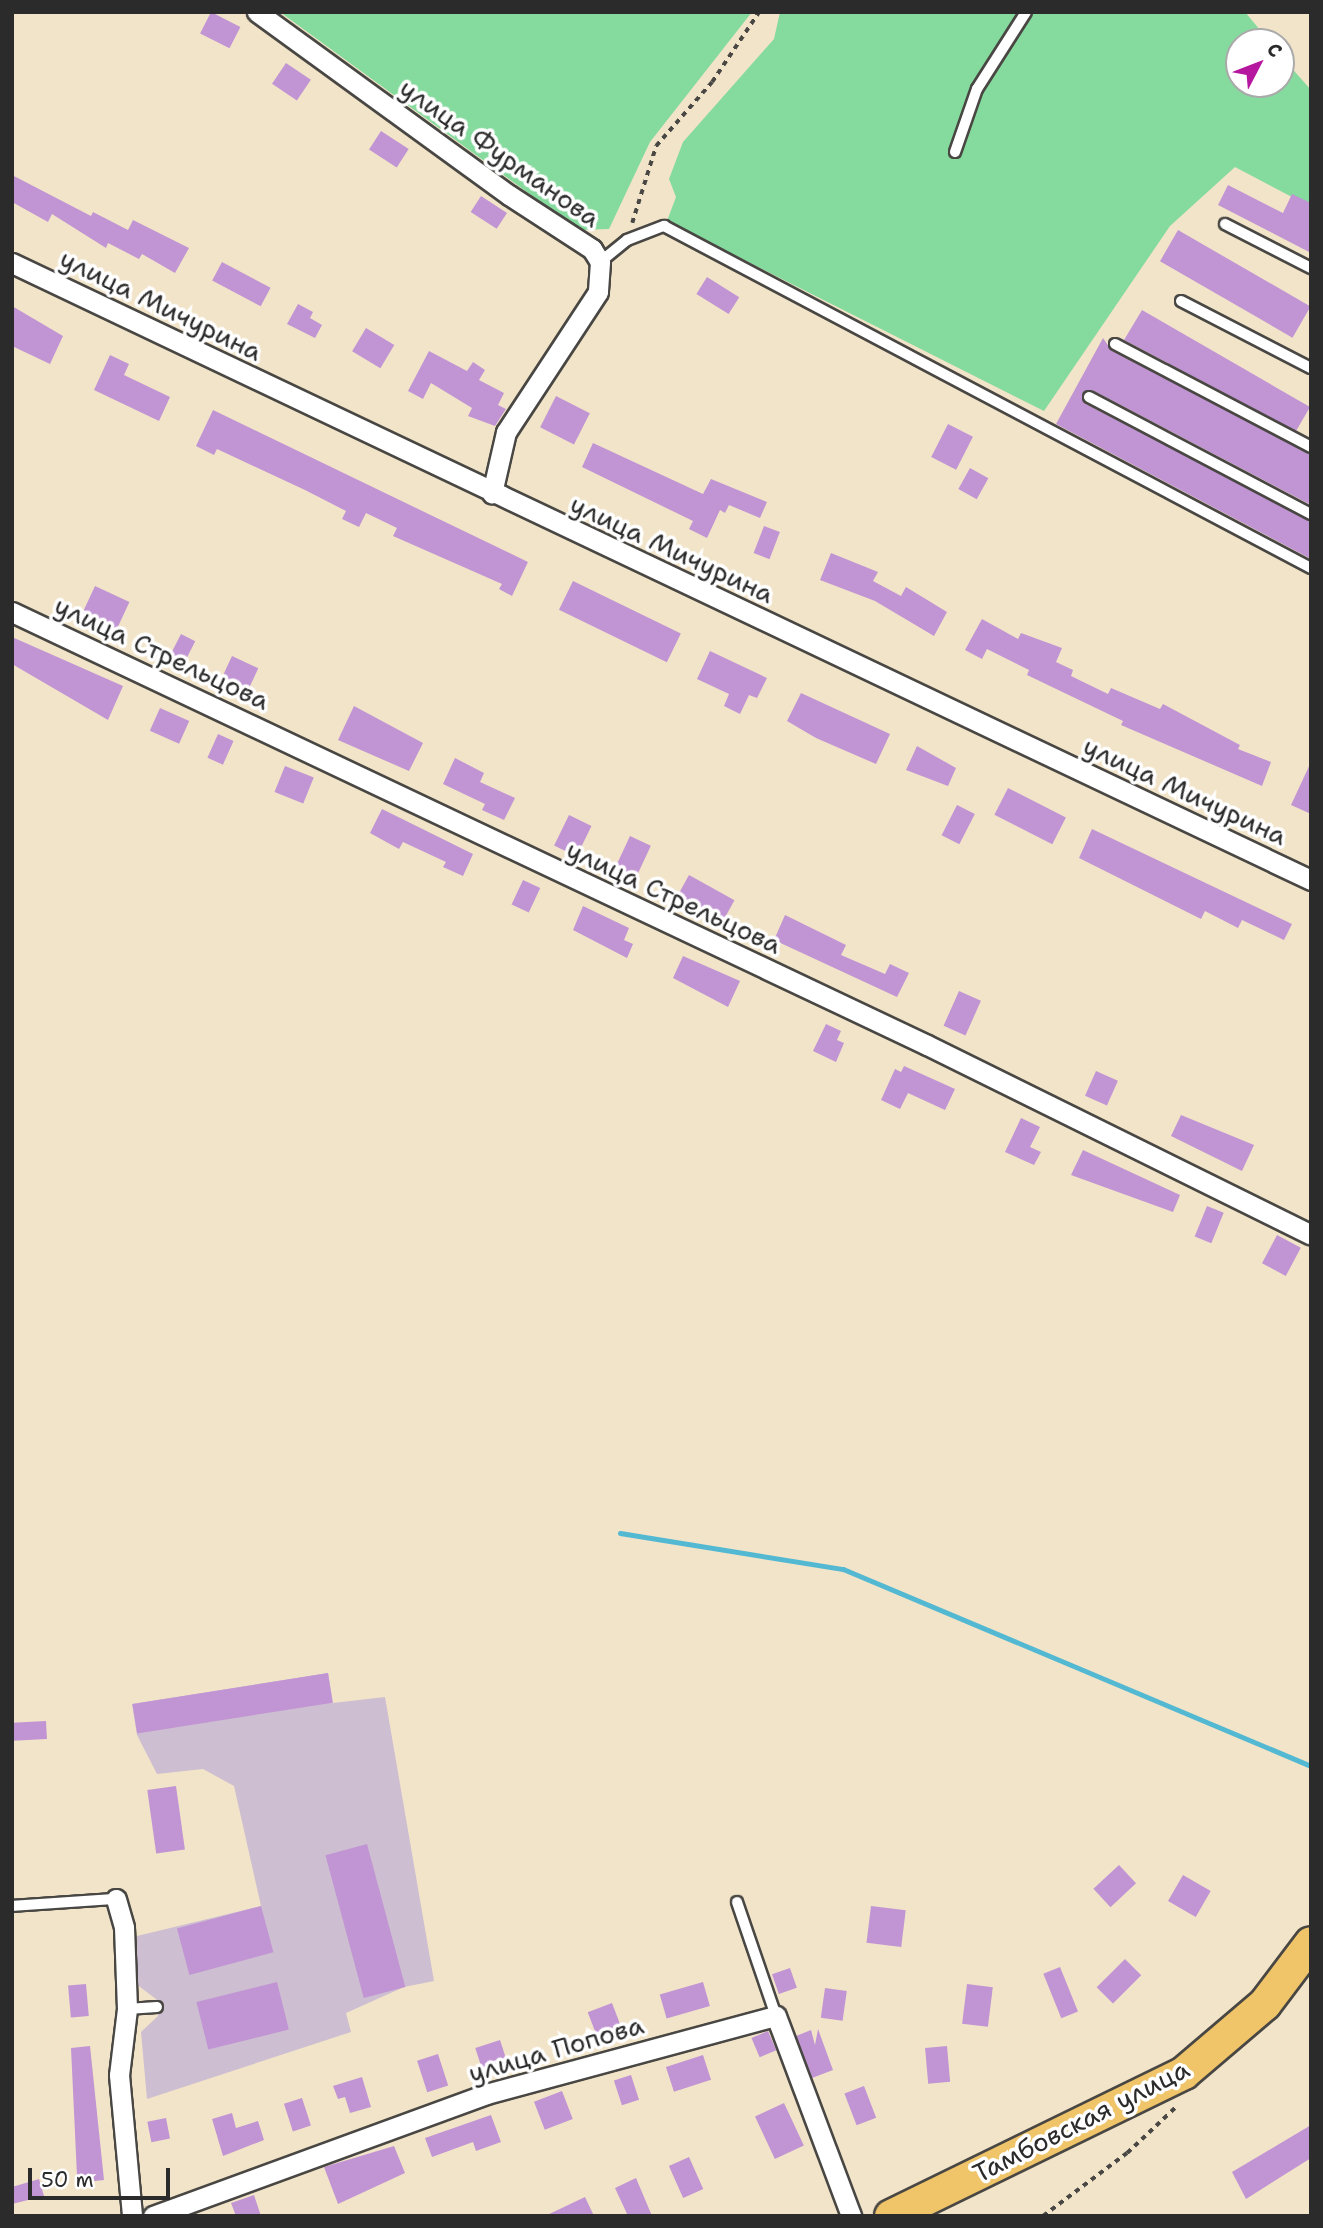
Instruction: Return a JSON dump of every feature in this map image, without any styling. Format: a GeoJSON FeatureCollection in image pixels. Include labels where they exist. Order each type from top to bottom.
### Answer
{"type":"FeatureCollection","features":[{"type":"Feature","properties":{"kind":"main road","name":"Тамбовская улица"},"geometry":{"type":"LineString","coordinates":[[891,2216],[1184,2073],[1265,2004],[1311,1943]]}},
{"type":"Feature","properties":{"kind":"street","name":"улица Фурманова"},"geometry":{"type":"LineString","coordinates":[[257,12],[509,195],[592,249],[600,262],[598,292],[506,432],[492,493]]}},
{"type":"Feature","properties":{"kind":"street","name":"улица Мичурина"},"geometry":{"type":"LineString","coordinates":[[12,262],[492,493],[1311,880]]}},
{"type":"Feature","properties":{"kind":"street","name":"улица Стрельцова"},"geometry":{"type":"LineString","coordinates":[[12,612],[927,1045],[1311,1235]]}},
{"type":"Feature","properties":{"kind":"street"},"geometry":{"type":"LineString","coordinates":[[116,1899],[124,1927],[127,2009],[119,2075],[132,2216]]}},
{"type":"Feature","properties":{"kind":"street"},"geometry":{"type":"LineString","coordinates":[[776,2016],[851,2216]]}},
{"type":"Feature","properties":{"kind":"street","name":"улица Попова"},"geometry":{"type":"LineString","coordinates":[[153,2216],[486,2094],[776,2016]]}},
{"type":"Feature","properties":{"kind":"lane"},"geometry":{"type":"LineString","coordinates":[[955,152],[977,89],[1026,12]]}},
{"type":"Feature","properties":{"kind":"lane"},"geometry":{"type":"LineString","coordinates":[[1225,224],[1311,268]]}},
{"type":"Feature","properties":{"kind":"lane"},"geometry":{"type":"LineString","coordinates":[[600,262],[627,240],[664,226],[1311,568]]}},
{"type":"Feature","properties":{"kind":"lane"},"geometry":{"type":"LineString","coordinates":[[1181,301],[1311,368]]}},
{"type":"Feature","properties":{"kind":"lane"},"geometry":{"type":"LineString","coordinates":[[1115,344],[1311,447]]}},
{"type":"Feature","properties":{"kind":"lane"},"geometry":{"type":"LineString","coordinates":[[1089,397],[1311,514]]}},
{"type":"Feature","properties":{"kind":"lane"},"geometry":{"type":"LineString","coordinates":[[12,1906],[116,1899]]}},
{"type":"Feature","properties":{"kind":"lane"},"geometry":{"type":"LineString","coordinates":[[737,1902],[776,2016]]}},
{"type":"Feature","properties":{"kind":"lane"},"geometry":{"type":"LineString","coordinates":[[127,2009],[157,2007]]}},
{"type":"Feature","properties":{"kind":"path"},"geometry":{"type":"LineString","coordinates":[[627,240],[656,146],[712,82],[759,12]]}},
{"type":"Feature","properties":{"kind":"path"},"geometry":{"type":"LineString","coordinates":[[1042,2216],[1127,2153],[1182,2101]]}},
{"type":"Feature","properties":{"kind":"shaded area"},"geometry":{"type":"Polygon","coordinates":[[[328,1673],[333,1703],[385,1697],[434,1981],[404,1987],[346,2013],[351,2032],[147,2099],[141,2032],[158,2016],[156,1999],[136,1984],[137,1936],[261,1906],[234,1786],[203,1769],[157,1774],[137,1735],[132,1704],[328,1673]]]}},
{"type":"Feature","properties":{"kind":"green space"},"geometry":{"type":"Polygon","coordinates":[[[280,12],[752,12],[650,142],[609,229],[579,230],[280,12]]]}},
{"type":"Feature","properties":{"kind":"green space"},"geometry":{"type":"Polygon","coordinates":[[[780,12],[1245,12],[1258,28],[1225,28],[1225,98],[1295,98],[1295,72],[1311,90],[1311,207],[1235,167],[1170,226],[1044,411],[667,221],[676,197],[669,179],[683,142],[774,39],[780,12]]]}},
{"type":"Feature","properties":{"kind":"building"},"geometry":{"type":"Polygon","coordinates":[[[211,12],[240,27],[230,48],[200,33],[211,12]]]}},
{"type":"Feature","properties":{"kind":"building"},"geometry":{"type":"Polygon","coordinates":[[[286,63],[311,80],[297,101],[272,84],[286,63]]]}},
{"type":"Feature","properties":{"kind":"building"},"geometry":{"type":"Polygon","coordinates":[[[381,131],[409,149],[397,167],[369,149],[381,131]]]}},
{"type":"Feature","properties":{"kind":"building"},"geometry":{"type":"Polygon","coordinates":[[[12,175],[91,216],[93,212],[128,230],[133,220],[189,248],[175,273],[142,254],[139,259],[108,243],[106,248],[52,214],[48,222],[12,202],[12,175]]]}},
{"type":"Feature","properties":{"kind":"building"},"geometry":{"type":"Polygon","coordinates":[[[1228,185],[1283,213],[1292,194],[1311,203],[1311,253],[1218,205],[1228,185]]]}},
{"type":"Feature","properties":{"kind":"building"},"geometry":{"type":"Polygon","coordinates":[[[481,196],[507,213],[497,229],[471,212],[481,196]]]}},
{"type":"Feature","properties":{"kind":"building"},"geometry":{"type":"Polygon","coordinates":[[[1178,230],[1311,306],[1293,338],[1160,261],[1178,230]]]}},
{"type":"Feature","properties":{"kind":"building"},"geometry":{"type":"Polygon","coordinates":[[[222,262],[271,288],[261,306],[212,281],[222,262]]]}},
{"type":"Feature","properties":{"kind":"building"},"geometry":{"type":"Polygon","coordinates":[[[707,277],[739,297],[729,314],[696,294],[707,277]]]}},
{"type":"Feature","properties":{"kind":"building"},"geometry":{"type":"Polygon","coordinates":[[[298,304],[313,312],[310,318],[322,325],[315,338],[287,324],[298,304]]]}},
{"type":"Feature","properties":{"kind":"building"},"geometry":{"type":"Polygon","coordinates":[[[12,306],[63,336],[50,364],[12,346],[12,306]]]}},
{"type":"Feature","properties":{"kind":"building"},"geometry":{"type":"Polygon","coordinates":[[[1142,310],[1310,407],[1296,431],[1124,340],[1142,310]]]}},
{"type":"Feature","properties":{"kind":"building"},"geometry":{"type":"Polygon","coordinates":[[[366,328],[394,345],[380,368],[352,351],[366,328]]]}},
{"type":"Feature","properties":{"kind":"building"},"geometry":{"type":"Polygon","coordinates":[[[1103,338],[1112,351],[1311,454],[1311,505],[1092,390],[1082,394],[1086,404],[1311,521],[1311,559],[1056,424],[1103,338]]]}},
{"type":"Feature","properties":{"kind":"building"},"geometry":{"type":"Polygon","coordinates":[[[429,351],[467,371],[473,362],[485,370],[479,380],[504,393],[498,405],[506,409],[495,426],[468,416],[472,408],[431,383],[423,399],[408,391],[429,351]]]}},
{"type":"Feature","properties":{"kind":"building"},"geometry":{"type":"Polygon","coordinates":[[[110,355],[129,364],[124,375],[170,397],[159,421],[94,390],[110,355]]]}},
{"type":"Feature","properties":{"kind":"building"},"geometry":{"type":"Polygon","coordinates":[[[556,396],[590,413],[574,444],[540,427],[556,396]]]}},
{"type":"Feature","properties":{"kind":"building"},"geometry":{"type":"Polygon","coordinates":[[[213,410],[528,562],[512,596],[499,589],[502,584],[393,536],[397,528],[366,513],[359,527],[342,519],[346,511],[305,490],[217,449],[214,455],[196,446],[213,410]]]}},
{"type":"Feature","properties":{"kind":"building"},"geometry":{"type":"Polygon","coordinates":[[[948,424],[973,437],[956,470],[931,457],[948,424]]]}},
{"type":"Feature","properties":{"kind":"building"},"geometry":{"type":"Polygon","coordinates":[[[593,443],[703,494],[711,479],[767,502],[760,518],[729,505],[725,513],[720,510],[707,538],[689,529],[693,521],[582,467],[593,443]]]}},
{"type":"Feature","properties":{"kind":"building"},"geometry":{"type":"Polygon","coordinates":[[[970,468],[988,478],[977,499],[958,489],[970,468]]]}},
{"type":"Feature","properties":{"kind":"building"},"geometry":{"type":"Polygon","coordinates":[[[764,526],[780,532],[769,559],[754,553],[764,526]]]}},
{"type":"Feature","properties":{"kind":"building"},"geometry":{"type":"Polygon","coordinates":[[[831,553],[878,572],[873,581],[901,596],[906,587],[947,612],[934,636],[875,601],[820,580],[831,553]]]}},
{"type":"Feature","properties":{"kind":"building"},"geometry":{"type":"Polygon","coordinates":[[[573,581],[681,634],[667,662],[559,610],[573,581]]]}},
{"type":"Feature","properties":{"kind":"building"},"geometry":{"type":"Polygon","coordinates":[[[95,586],[129,602],[117,629],[82,613],[95,586]]]}},
{"type":"Feature","properties":{"kind":"building"},"geometry":{"type":"Polygon","coordinates":[[[982,619],[1018,639],[1021,633],[1062,648],[1056,662],[1073,670],[1071,676],[1108,694],[1111,688],[1160,709],[1163,704],[1240,745],[1238,749],[1271,762],[1262,786],[1121,725],[1123,721],[1027,675],[1029,670],[987,649],[982,659],[965,650],[982,619]]]}},
{"type":"Feature","properties":{"kind":"building"},"geometry":{"type":"Polygon","coordinates":[[[181,634],[195,641],[184,664],[170,656],[181,634]]]}},
{"type":"Feature","properties":{"kind":"building"},"geometry":{"type":"Polygon","coordinates":[[[12,637],[123,686],[108,720],[12,664],[12,637]]]}},
{"type":"Feature","properties":{"kind":"building"},"geometry":{"type":"Polygon","coordinates":[[[710,651],[767,678],[757,698],[749,695],[740,714],[724,706],[729,694],[697,679],[710,651]]]}},
{"type":"Feature","properties":{"kind":"building"},"geometry":{"type":"Polygon","coordinates":[[[232,656],[258,668],[247,693],[221,680],[232,656]]]}},
{"type":"Feature","properties":{"kind":"building"},"geometry":{"type":"Polygon","coordinates":[[[801,693],[890,734],[876,764],[816,738],[787,721],[801,693]]]}},
{"type":"Feature","properties":{"kind":"building"},"geometry":{"type":"Polygon","coordinates":[[[354,706],[423,743],[409,771],[338,740],[354,706]]]}},
{"type":"Feature","properties":{"kind":"building"},"geometry":{"type":"Polygon","coordinates":[[[160,708],[189,721],[179,744],[150,731],[160,708]]]}},
{"type":"Feature","properties":{"kind":"building"},"geometry":{"type":"Polygon","coordinates":[[[218,734],[234,741],[223,765],[207,758],[218,734]]]}},
{"type":"Feature","properties":{"kind":"building"},"geometry":{"type":"Polygon","coordinates":[[[917,746],[956,768],[948,786],[906,770],[917,746]]]}},
{"type":"Feature","properties":{"kind":"building"},"geometry":{"type":"Polygon","coordinates":[[[455,758],[484,773],[480,782],[515,798],[504,820],[482,810],[485,804],[443,784],[455,758]]]}},
{"type":"Feature","properties":{"kind":"building"},"geometry":{"type":"Polygon","coordinates":[[[1311,762],[1311,814],[1291,805],[1311,762]]]}},
{"type":"Feature","properties":{"kind":"building"},"geometry":{"type":"Polygon","coordinates":[[[285,766],[314,778],[303,804],[275,792],[285,766]]]}},
{"type":"Feature","properties":{"kind":"building"},"geometry":{"type":"Polygon","coordinates":[[[1008,788],[1066,818],[1052,844],[994,815],[1008,788]]]}},
{"type":"Feature","properties":{"kind":"building"},"geometry":{"type":"Polygon","coordinates":[[[957,805],[975,814],[959,844],[942,835],[957,805]]]}},
{"type":"Feature","properties":{"kind":"building"},"geometry":{"type":"Polygon","coordinates":[[[382,809],[473,854],[463,876],[443,867],[446,862],[403,842],[399,849],[370,833],[382,809]]]}},
{"type":"Feature","properties":{"kind":"building"},"geometry":{"type":"Polygon","coordinates":[[[569,815],[591,826],[577,857],[554,846],[569,815]]]}},
{"type":"Feature","properties":{"kind":"building"},"geometry":{"type":"Polygon","coordinates":[[[1092,829],[1292,924],[1284,940],[1242,920],[1238,928],[1205,911],[1201,919],[1079,858],[1092,829]]]}},
{"type":"Feature","properties":{"kind":"building"},"geometry":{"type":"Polygon","coordinates":[[[630,836],[651,846],[635,880],[614,870],[630,836]]]}},
{"type":"Feature","properties":{"kind":"building"},"geometry":{"type":"Polygon","coordinates":[[[689,875],[734,900],[721,925],[675,899],[689,875]]]}},
{"type":"Feature","properties":{"kind":"building"},"geometry":{"type":"Polygon","coordinates":[[[523,880],[540,888],[529,913],[512,904],[523,880]]]}},
{"type":"Feature","properties":{"kind":"building"},"geometry":{"type":"Polygon","coordinates":[[[583,906],[629,928],[624,940],[633,944],[627,958],[573,930],[583,906]]]}},
{"type":"Feature","properties":{"kind":"building"},"geometry":{"type":"Polygon","coordinates":[[[785,915],[846,945],[841,955],[885,974],[890,964],[909,973],[897,997],[774,940],[785,915]]]}},
{"type":"Feature","properties":{"kind":"building"},"geometry":{"type":"Polygon","coordinates":[[[683,956],[740,981],[728,1007],[673,978],[683,956]]]}},
{"type":"Feature","properties":{"kind":"building"},"geometry":{"type":"Polygon","coordinates":[[[959,991],[981,1001],[965,1035],[944,1026],[959,991]]]}},
{"type":"Feature","properties":{"kind":"building"},"geometry":{"type":"Polygon","coordinates":[[[826,1024],[841,1031],[837,1040],[844,1043],[836,1062],[813,1051],[826,1024]]]}},
{"type":"Feature","properties":{"kind":"building"},"geometry":{"type":"Polygon","coordinates":[[[904,1066],[955,1089],[945,1110],[908,1093],[900,1109],[881,1100],[895,1069],[901,1072],[904,1066]]]}},
{"type":"Feature","properties":{"kind":"building"},"geometry":{"type":"Polygon","coordinates":[[[1096,1071],[1118,1081],[1107,1105],[1085,1096],[1096,1071]]]}},
{"type":"Feature","properties":{"kind":"building"},"geometry":{"type":"Polygon","coordinates":[[[1181,1115],[1254,1145],[1242,1171],[1171,1136],[1181,1115]]]}},
{"type":"Feature","properties":{"kind":"building"},"geometry":{"type":"Polygon","coordinates":[[[1021,1118],[1040,1127],[1030,1147],[1041,1152],[1034,1165],[1005,1152],[1021,1118]]]}},
{"type":"Feature","properties":{"kind":"building"},"geometry":{"type":"Polygon","coordinates":[[[1083,1150],[1180,1195],[1173,1212],[1071,1175],[1083,1150]]]}},
{"type":"Feature","properties":{"kind":"building"},"geometry":{"type":"Polygon","coordinates":[[[1207,1206],[1224,1213],[1211,1243],[1195,1237],[1207,1206]]]}},
{"type":"Feature","properties":{"kind":"building"},"geometry":{"type":"Polygon","coordinates":[[[1277,1235],[1301,1248],[1286,1276],[1262,1263],[1277,1235]]]}},
{"type":"Feature","properties":{"kind":"building"},"geometry":{"type":"Polygon","coordinates":[[[328,1673],[333,1703],[137,1734],[132,1704],[328,1673]]]}},
{"type":"Feature","properties":{"kind":"building"},"geometry":{"type":"Polygon","coordinates":[[[46,1721],[47,1739],[13,1741],[12,1723],[46,1721]]]}},
{"type":"Feature","properties":{"kind":"building"},"geometry":{"type":"Polygon","coordinates":[[[176,1786],[185,1849],[156,1853],[147,1790],[176,1786]]]}},
{"type":"Feature","properties":{"kind":"building"},"geometry":{"type":"Polygon","coordinates":[[[367,1844],[405,1987],[364,1998],[325,1855],[367,1844]]]}},
{"type":"Feature","properties":{"kind":"building"},"geometry":{"type":"Polygon","coordinates":[[[1119,1865],[1136,1883],[1110,1907],[1093,1889],[1119,1865]]]}},
{"type":"Feature","properties":{"kind":"building"},"geometry":{"type":"Polygon","coordinates":[[[1183,1875],[1211,1891],[1196,1917],[1168,1901],[1183,1875]]]}},
{"type":"Feature","properties":{"kind":"building"},"geometry":{"type":"Polygon","coordinates":[[[261,1906],[273,1952],[189,1975],[177,1929],[261,1906]]]}},
{"type":"Feature","properties":{"kind":"building"},"geometry":{"type":"Polygon","coordinates":[[[871,1906],[906,1910],[901,1947],[866,1943],[871,1906]]]}},
{"type":"Feature","properties":{"kind":"building"},"geometry":{"type":"Polygon","coordinates":[[[1125,1959],[1141,1975],[1113,2004],[1097,1987],[1125,1959]]]}},
{"type":"Feature","properties":{"kind":"building"},"geometry":{"type":"Polygon","coordinates":[[[1060,1967],[1078,2012],[1061,2018],[1043,1974],[1060,1967]]]}},
{"type":"Feature","properties":{"kind":"building"},"geometry":{"type":"Polygon","coordinates":[[[790,1968],[797,1988],[779,1994],[772,1974],[790,1968]]]}},
{"type":"Feature","properties":{"kind":"building"},"geometry":{"type":"Polygon","coordinates":[[[277,1982],[289,2030],[208,2050],[196,2002],[277,1982]]]}},
{"type":"Feature","properties":{"kind":"building"},"geometry":{"type":"Polygon","coordinates":[[[703,1982],[710,2006],[667,2018],[660,1994],[703,1982]]]}},
{"type":"Feature","properties":{"kind":"building"},"geometry":{"type":"Polygon","coordinates":[[[86,1984],[89,2016],[71,2017],[68,1986],[86,1984]]]}},
{"type":"Feature","properties":{"kind":"building"},"geometry":{"type":"Polygon","coordinates":[[[967,1984],[993,1987],[988,2027],[962,2024],[967,1984]]]}},
{"type":"Feature","properties":{"kind":"building"},"geometry":{"type":"Polygon","coordinates":[[[825,1988],[847,1991],[843,2021],[821,2018],[825,1988]]]}},
{"type":"Feature","properties":{"kind":"building"},"geometry":{"type":"Polygon","coordinates":[[[612,2003],[622,2029],[598,2038],[588,2012],[612,2003]]]}},
{"type":"Feature","properties":{"kind":"building"},"geometry":{"type":"Polygon","coordinates":[[[818,2029],[833,2070],[812,2078],[796,2036],[811,2030],[815,2045],[818,2029]]]}},
{"type":"Feature","properties":{"kind":"building"},"geometry":{"type":"Polygon","coordinates":[[[768,2031],[776,2050],[760,2057],[751,2038],[768,2031]]]}},
{"type":"Feature","properties":{"kind":"building"},"geometry":{"type":"Polygon","coordinates":[[[500,2040],[508,2064],[483,2072],[475,2048],[500,2040]]]}},
{"type":"Feature","properties":{"kind":"building"},"geometry":{"type":"Polygon","coordinates":[[[90,2046],[104,2180],[85,2182],[85,2175],[77,2176],[71,2048],[90,2046]]]}},
{"type":"Feature","properties":{"kind":"building"},"geometry":{"type":"Polygon","coordinates":[[[947,2046],[950,2082],[928,2084],[925,2048],[947,2046]]]}},
{"type":"Feature","properties":{"kind":"building"},"geometry":{"type":"Polygon","coordinates":[[[438,2054],[448,2085],[427,2092],[417,2061],[438,2054]]]}},
{"type":"Feature","properties":{"kind":"building"},"geometry":{"type":"Polygon","coordinates":[[[703,2055],[711,2080],[674,2092],[666,2067],[703,2055]]]}},
{"type":"Feature","properties":{"kind":"building"},"geometry":{"type":"Polygon","coordinates":[[[631,2075],[639,2100],[622,2105],[614,2081],[631,2075]]]}},
{"type":"Feature","properties":{"kind":"building"},"geometry":{"type":"Polygon","coordinates":[[[362,2077],[371,2107],[350,2113],[345,2097],[338,2099],[333,2086],[362,2077]]]}},
{"type":"Feature","properties":{"kind":"building"},"geometry":{"type":"Polygon","coordinates":[[[864,2086],[876,2118],[857,2125],[844,2094],[864,2086]]]}},
{"type":"Feature","properties":{"kind":"building"},"geometry":{"type":"Polygon","coordinates":[[[562,2091],[573,2119],[545,2130],[534,2102],[562,2091]]]}},
{"type":"Feature","properties":{"kind":"building"},"geometry":{"type":"Polygon","coordinates":[[[302,2098],[311,2126],[293,2131],[284,2104],[302,2098]]]}},
{"type":"Feature","properties":{"kind":"building"},"geometry":{"type":"Polygon","coordinates":[[[784,2103],[804,2146],[775,2159],[755,2117],[784,2103]]]}},
{"type":"Feature","properties":{"kind":"building"},"geometry":{"type":"Polygon","coordinates":[[[232,2113],[236,2128],[258,2121],[264,2140],[223,2156],[212,2119],[232,2113]]]}},
{"type":"Feature","properties":{"kind":"building"},"geometry":{"type":"Polygon","coordinates":[[[491,2115],[501,2142],[476,2151],[473,2142],[432,2157],[425,2138],[491,2115]]]}},
{"type":"Feature","properties":{"kind":"building"},"geometry":{"type":"Polygon","coordinates":[[[166,2118],[170,2139],[151,2142],[147,2122],[166,2118]]]}},
{"type":"Feature","properties":{"kind":"building"},"geometry":{"type":"Polygon","coordinates":[[[1311,2125],[1311,2158],[1246,2199],[1232,2172],[1311,2125]]]}},
{"type":"Feature","properties":{"kind":"building"},"geometry":{"type":"Polygon","coordinates":[[[394,2146],[405,2173],[338,2204],[324,2167],[394,2146]]]}},
{"type":"Feature","properties":{"kind":"building"},"geometry":{"type":"Polygon","coordinates":[[[689,2157],[703,2189],[683,2198],[669,2166],[689,2157]]]}},
{"type":"Feature","properties":{"kind":"building"},"geometry":{"type":"Polygon","coordinates":[[[636,2178],[652,2216],[628,2216],[615,2188],[636,2178]]]}},
{"type":"Feature","properties":{"kind":"building"},"geometry":{"type":"Polygon","coordinates":[[[39,2179],[44,2196],[12,2204],[12,2187],[39,2179]]]}},
{"type":"Feature","properties":{"kind":"building"},"geometry":{"type":"Polygon","coordinates":[[[254,2195],[261,2216],[236,2216],[231,2203],[254,2195]]]}},
{"type":"Feature","properties":{"kind":"building"},"geometry":{"type":"Polygon","coordinates":[[[585,2197],[594,2216],[545,2216],[585,2197]]]}},
{"type":"Feature","properties":{"kind":"waterway"},"geometry":{"type":"LineString","coordinates":[[620,1533],[843,1569],[1311,1766]]}}]}
